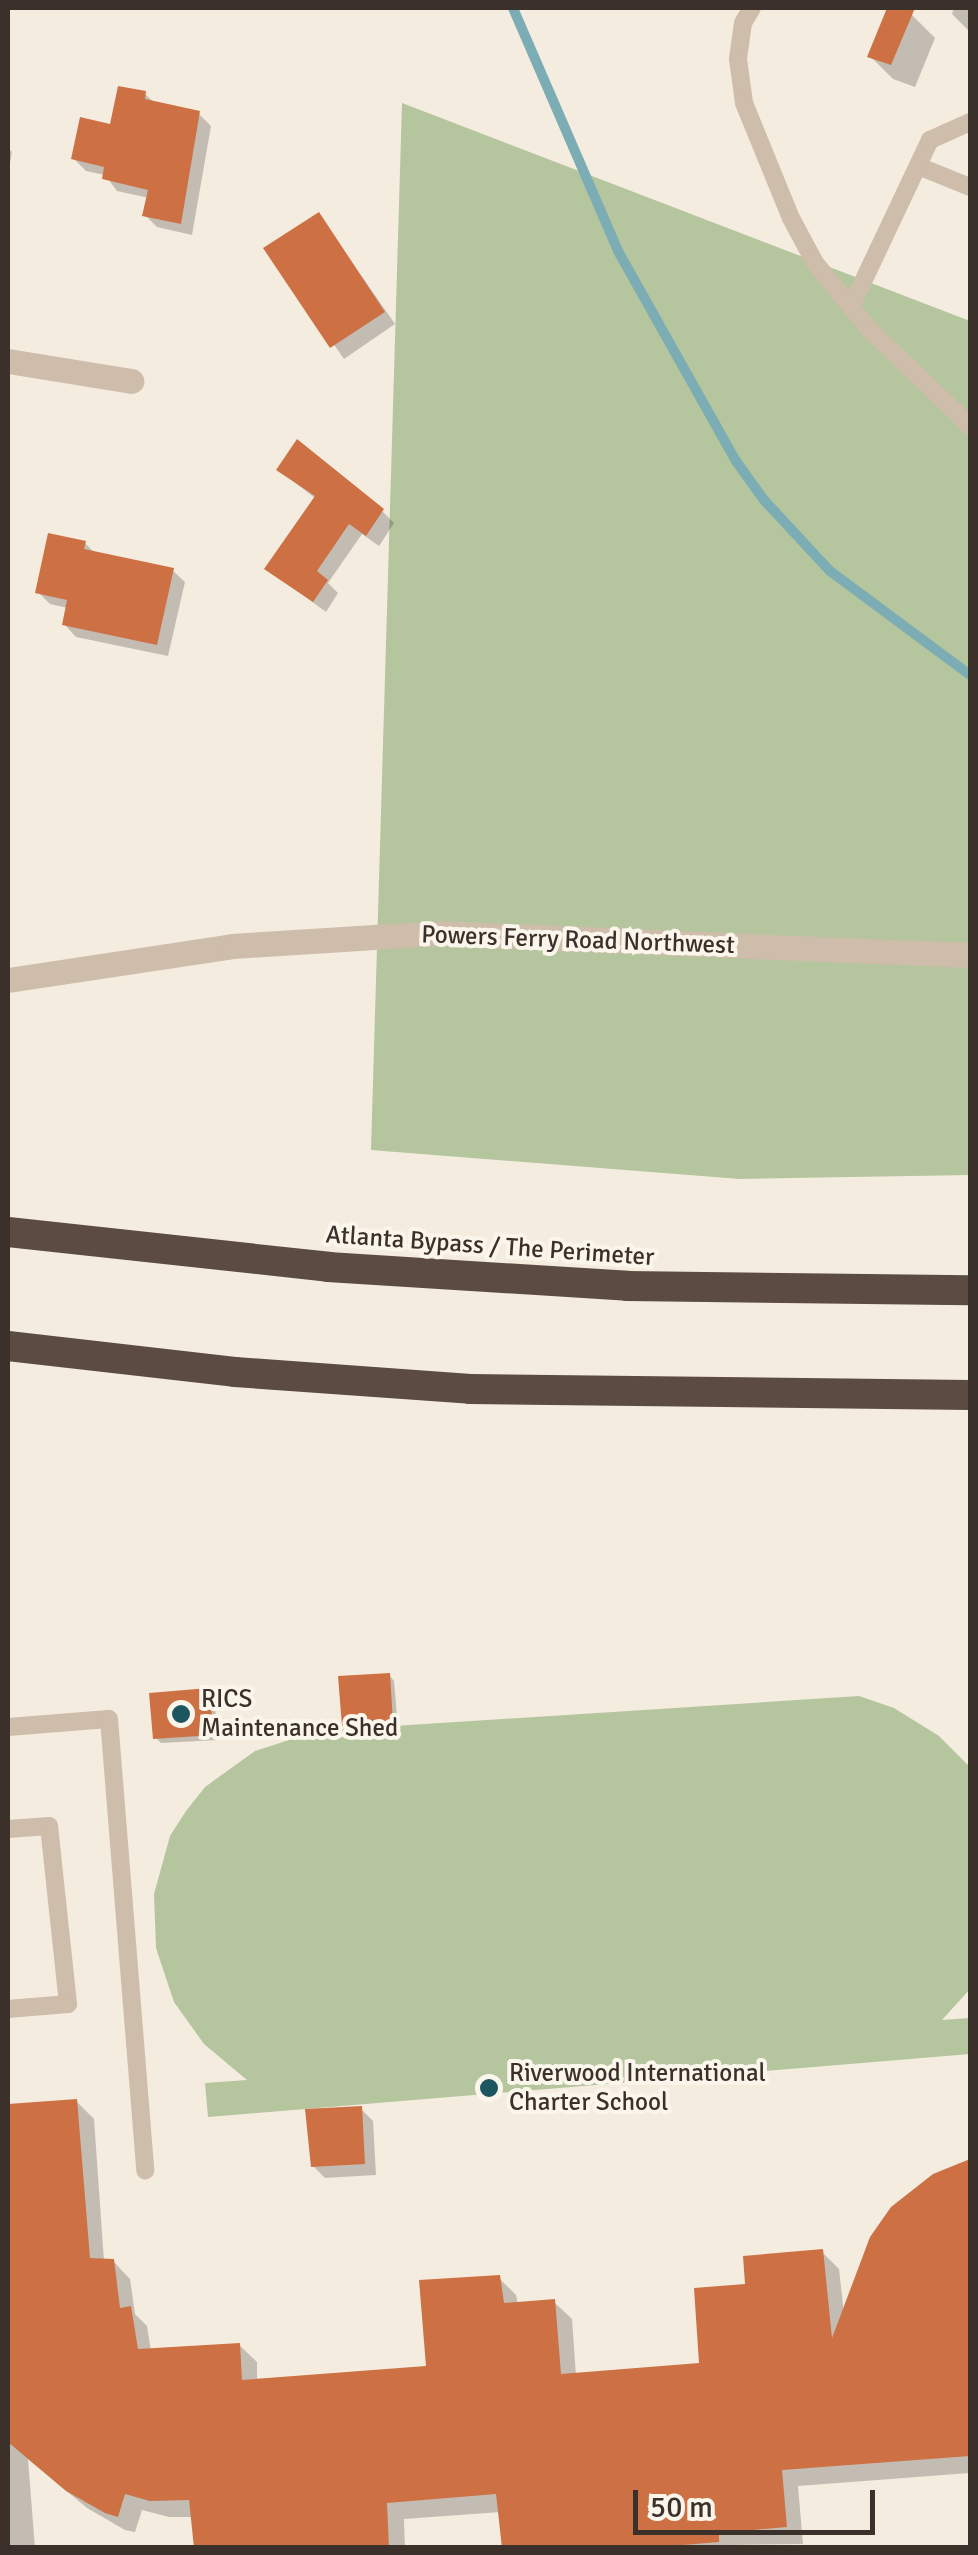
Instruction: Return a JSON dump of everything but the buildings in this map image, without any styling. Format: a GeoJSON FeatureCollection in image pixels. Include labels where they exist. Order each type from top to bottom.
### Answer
{"type":"FeatureCollection","features":[{"type":"Feature","properties":{"kind":"highway","name":"Atlanta Bypass / The Perimeter"},"geometry":{"type":"LineString","coordinates":[[8,1232],[328,1266],[627,1286],[970,1290]]}},
{"type":"Feature","properties":{"kind":"highway"},"geometry":{"type":"LineString","coordinates":[[8,1346],[235,1372],[470,1389],[970,1395]]}},
{"type":"Feature","properties":{"kind":"street"},"geometry":{"type":"LineString","coordinates":[[8,361],[132,382]]}},
{"type":"Feature","properties":{"kind":"street","name":"Powers Ferry Road Northwest"},"geometry":{"type":"LineString","coordinates":[[8,980],[232,946],[438,933],[970,955]]}},
{"type":"Feature","properties":{"kind":"lane"},"geometry":{"type":"LineString","coordinates":[[752,8],[743,23],[738,59],[744,103],[791,218],[815,263],[851,307],[970,426]]}},
{"type":"Feature","properties":{"kind":"lane"},"geometry":{"type":"LineString","coordinates":[[851,307],[930,140],[970,122]]}},
{"type":"Feature","properties":{"kind":"lane"},"geometry":{"type":"LineString","coordinates":[[918,166],[970,187]]}},
{"type":"Feature","properties":{"kind":"lane"},"geometry":{"type":"LineString","coordinates":[[8,1727],[109,1719],[146,2171]]}},
{"type":"Feature","properties":{"kind":"lane"},"geometry":{"type":"LineString","coordinates":[[8,1829],[50,1826],[68,2004],[8,2009]]}},
{"type":"Feature","properties":{"kind":"green space"},"geometry":{"type":"Polygon","coordinates":[[[402,103],[970,321],[970,1175],[740,1179],[371,1150],[402,103]]]}},
{"type":"Feature","properties":{"kind":"green space"},"geometry":{"type":"Polygon","coordinates":[[[859,1696],[894,1708],[939,1736],[970,1767],[970,1989],[942,2020],[970,2018],[970,2054],[208,2117],[205,2083],[247,2080],[204,2044],[174,2002],[156,1948],[154,1894],[170,1836],[186,1811],[205,1787],[255,1751],[317,1731],[859,1696]]]}},
{"type":"Feature","properties":{"kind":"waterway"},"geometry":{"type":"LineString","coordinates":[[513,8],[618,251],[736,461],[764,500],[830,571],[970,675]]}},
{"type":"Feature","properties":{"kind":"place","name":"RICS Maintenance Shed"},"geometry":{"type":"Point","coordinates":[181,1714]}},
{"type":"Feature","properties":{"kind":"place","name":"Riverwood International Charter School"},"geometry":{"type":"Point","coordinates":[489,2088]}}]}
